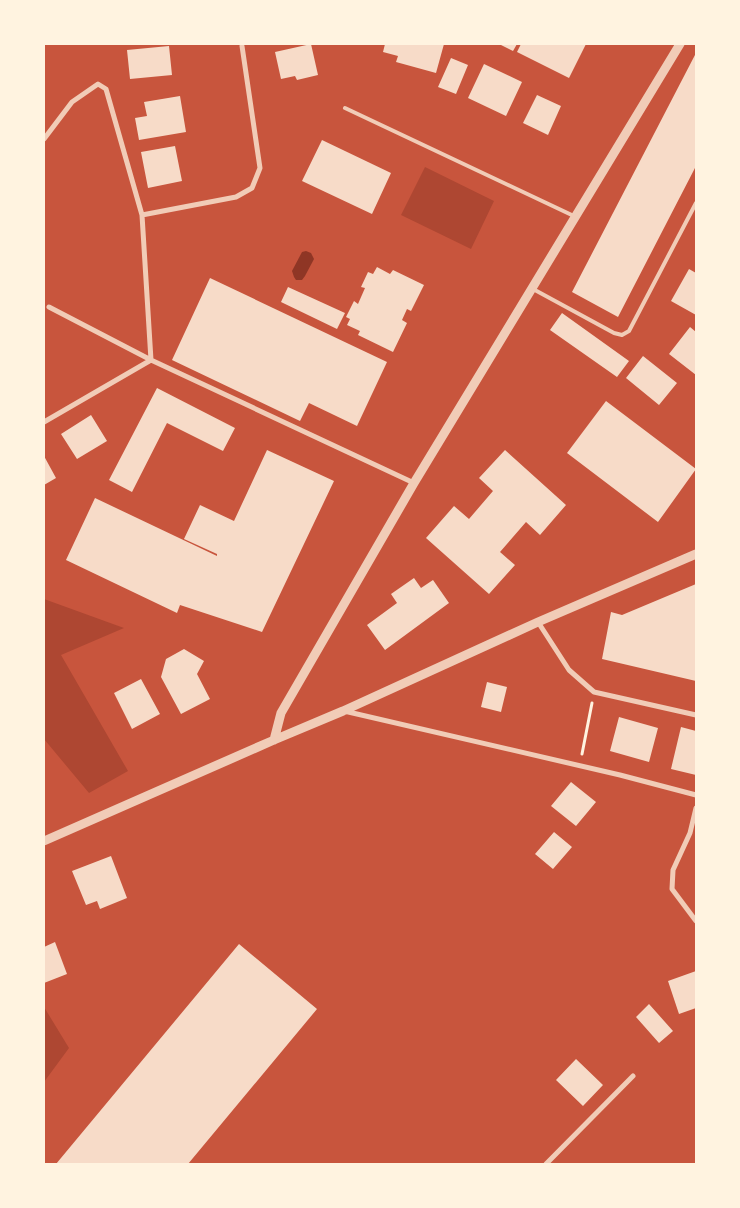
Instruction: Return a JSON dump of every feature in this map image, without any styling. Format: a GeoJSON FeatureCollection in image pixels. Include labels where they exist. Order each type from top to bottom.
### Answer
{"type":"FeatureCollection","features":[{"type":"Feature","properties":{"kind":"street"},"geometry":{"type":"LineString","coordinates":[[274,740],[281,713],[414,483],[680,44]]}},
{"type":"Feature","properties":{"kind":"street"},"geometry":{"type":"LineString","coordinates":[[142,215],[236,197],[252,188],[260,168],[242,46]]}},
{"type":"Feature","properties":{"kind":"street"},"geometry":{"type":"LineString","coordinates":[[44,139],[72,102],[98,84],[106,89],[142,215],[151,360]]}},
{"type":"Feature","properties":{"kind":"street"},"geometry":{"type":"LineString","coordinates":[[49,307],[151,360],[414,483]]}},
{"type":"Feature","properties":{"kind":"street"},"geometry":{"type":"LineString","coordinates":[[44,422],[151,360]]}},
{"type":"Feature","properties":{"kind":"street"},"geometry":{"type":"LineString","coordinates":[[44,841],[696,554]]}},
{"type":"Feature","properties":{"kind":"street"},"geometry":{"type":"LineString","coordinates":[[538,622],[569,670],[594,692],[696,716]]}},
{"type":"Feature","properties":{"kind":"street"},"geometry":{"type":"LineString","coordinates":[[343,711],[620,775],[696,795]]}},
{"type":"Feature","properties":{"kind":"street"},"geometry":{"type":"LineString","coordinates":[[696,808],[690,833],[673,870],[672,890],[696,921]]}},
{"type":"Feature","properties":{"kind":"street"},"geometry":{"type":"LineString","coordinates":[[546,1164],[633,1076]]}},
{"type":"Feature","properties":{"kind":"lane"},"geometry":{"type":"LineString","coordinates":[[345,108],[576,217]]}},
{"type":"Feature","properties":{"kind":"lane"},"geometry":{"type":"LineString","coordinates":[[533,289],[614,333],[622,335],[629,331],[696,203]]}},
{"type":"Feature","properties":{"kind":"path"},"geometry":{"type":"LineString","coordinates":[[579,766],[594,692]]}},
{"type":"Feature","properties":{"kind":"shaded area"},"geometry":{"type":"Polygon","coordinates":[[[425,167],[494,201],[471,249],[401,215],[425,167]]]}},
{"type":"Feature","properties":{"kind":"shaded area"},"geometry":{"type":"Polygon","coordinates":[[[302,252],[311,253],[314,259],[302,280],[296,280],[292,271],[302,252]]]}},
{"type":"Feature","properties":{"kind":"shaded area"},"geometry":{"type":"Polygon","coordinates":[[[44,599],[124,628],[61,655],[128,771],[89,793],[44,739],[44,599]]]}},
{"type":"Feature","properties":{"kind":"shaded area"},"geometry":{"type":"Polygon","coordinates":[[[44,1007],[69,1048],[44,1082],[44,1007]]]}},
{"type":"Feature","properties":{"kind":"building"},"geometry":{"type":"Polygon","coordinates":[[[311,44],[318,75],[297,80],[295,76],[281,79],[275,52],[311,44]]]}},
{"type":"Feature","properties":{"kind":"building"},"geometry":{"type":"Polygon","coordinates":[[[385,44],[444,44],[436,73],[396,62],[398,56],[383,52],[385,44]]]}},
{"type":"Feature","properties":{"kind":"building"},"geometry":{"type":"Polygon","coordinates":[[[499,44],[517,44],[513,51],[499,44]]]}},
{"type":"Feature","properties":{"kind":"building"},"geometry":{"type":"Polygon","coordinates":[[[521,44],[586,44],[569,78],[517,52],[521,44]]]}},
{"type":"Feature","properties":{"kind":"building"},"geometry":{"type":"Polygon","coordinates":[[[169,46],[172,75],[130,79],[127,50],[169,46]]]}},
{"type":"Feature","properties":{"kind":"building"},"geometry":{"type":"Polygon","coordinates":[[[696,53],[696,166],[618,317],[572,292],[696,53]]]}},
{"type":"Feature","properties":{"kind":"building"},"geometry":{"type":"Polygon","coordinates":[[[451,58],[468,65],[456,94],[438,87],[451,58]]]}},
{"type":"Feature","properties":{"kind":"building"},"geometry":{"type":"Polygon","coordinates":[[[484,64],[522,82],[506,116],[468,98],[484,64]]]}},
{"type":"Feature","properties":{"kind":"building"},"geometry":{"type":"Polygon","coordinates":[[[537,95],[561,106],[548,135],[523,123],[537,95]]]}},
{"type":"Feature","properties":{"kind":"building"},"geometry":{"type":"Polygon","coordinates":[[[180,96],[186,132],[139,140],[135,118],[147,116],[144,102],[180,96]]]}},
{"type":"Feature","properties":{"kind":"building"},"geometry":{"type":"Polygon","coordinates":[[[322,140],[391,173],[372,214],[302,181],[322,140]]]}},
{"type":"Feature","properties":{"kind":"building"},"geometry":{"type":"Polygon","coordinates":[[[175,146],[182,181],[148,188],[141,152],[175,146]]]}},
{"type":"Feature","properties":{"kind":"building"},"geometry":{"type":"Polygon","coordinates":[[[377,267],[390,274],[393,270],[424,285],[411,311],[407,309],[402,320],[407,323],[393,352],[358,335],[360,331],[347,325],[350,319],[346,317],[354,301],[358,304],[365,288],[361,287],[368,272],[373,274],[377,267]]]}},
{"type":"Feature","properties":{"kind":"building"},"geometry":{"type":"Polygon","coordinates":[[[689,269],[696,273],[696,315],[671,301],[689,269]]]}},
{"type":"Feature","properties":{"kind":"building"},"geometry":{"type":"Polygon","coordinates":[[[210,278],[387,362],[357,426],[309,403],[300,421],[172,360],[210,278]]]}},
{"type":"Feature","properties":{"kind":"building"},"geometry":{"type":"Polygon","coordinates":[[[288,287],[345,313],[337,329],[281,302],[288,287]]]}},
{"type":"Feature","properties":{"kind":"building"},"geometry":{"type":"Polygon","coordinates":[[[562,313],[629,361],[617,377],[550,330],[562,313]]]}},
{"type":"Feature","properties":{"kind":"building"},"geometry":{"type":"Polygon","coordinates":[[[690,327],[696,332],[696,375],[669,354],[690,327]]]}},
{"type":"Feature","properties":{"kind":"building"},"geometry":{"type":"Polygon","coordinates":[[[643,356],[677,383],[659,405],[626,378],[643,356]]]}},
{"type":"Feature","properties":{"kind":"building"},"geometry":{"type":"Polygon","coordinates":[[[157,388],[235,428],[223,451],[167,423],[132,492],[109,480],[157,388]]]}},
{"type":"Feature","properties":{"kind":"building"},"geometry":{"type":"Polygon","coordinates":[[[606,401],[696,469],[658,522],[567,453],[606,401]]]}},
{"type":"Feature","properties":{"kind":"building"},"geometry":{"type":"Polygon","coordinates":[[[91,415],[107,441],[77,459],[61,434],[91,415]]]}},
{"type":"Feature","properties":{"kind":"building"},"geometry":{"type":"Polygon","coordinates":[[[267,450],[334,481],[262,632],[180,605],[177,613],[66,560],[95,498],[217,556],[217,554],[184,539],[200,505],[234,521],[267,450]]]}},
{"type":"Feature","properties":{"kind":"building"},"geometry":{"type":"Polygon","coordinates":[[[505,450],[566,505],[540,535],[526,522],[500,552],[515,565],[489,594],[426,538],[454,506],[469,519],[493,491],[479,478],[505,450]]]}},
{"type":"Feature","properties":{"kind":"building"},"geometry":{"type":"Polygon","coordinates":[[[44,456],[56,478],[44,485],[44,456]]]}},
{"type":"Feature","properties":{"kind":"building"},"geometry":{"type":"Polygon","coordinates":[[[414,578],[421,588],[433,580],[449,603],[385,650],[367,625],[397,603],[391,594],[414,578]]]}},
{"type":"Feature","properties":{"kind":"building"},"geometry":{"type":"Polygon","coordinates":[[[696,584],[696,681],[602,659],[611,612],[622,615],[696,584]]]}},
{"type":"Feature","properties":{"kind":"building"},"geometry":{"type":"Polygon","coordinates":[[[184,649],[204,661],[197,674],[210,699],[181,714],[161,677],[166,659],[184,649]]]}},
{"type":"Feature","properties":{"kind":"building"},"geometry":{"type":"Polygon","coordinates":[[[141,679],[160,714],[132,729],[114,693],[141,679]]]}},
{"type":"Feature","properties":{"kind":"building"},"geometry":{"type":"Polygon","coordinates":[[[487,682],[507,687],[501,712],[481,707],[487,682]]]}},
{"type":"Feature","properties":{"kind":"building"},"geometry":{"type":"Polygon","coordinates":[[[619,717],[658,728],[649,762],[610,751],[619,717]]]}},
{"type":"Feature","properties":{"kind":"building"},"geometry":{"type":"Polygon","coordinates":[[[681,727],[696,731],[696,775],[671,769],[681,727]]]}},
{"type":"Feature","properties":{"kind":"building"},"geometry":{"type":"Polygon","coordinates":[[[571,782],[596,802],[576,826],[551,806],[571,782]]]}},
{"type":"Feature","properties":{"kind":"building"},"geometry":{"type":"Polygon","coordinates":[[[554,832],[572,847],[553,869],[535,854],[554,832]]]}},
{"type":"Feature","properties":{"kind":"building"},"geometry":{"type":"Polygon","coordinates":[[[111,856],[127,898],[100,909],[97,901],[86,905],[72,871],[111,856]]]}},
{"type":"Feature","properties":{"kind":"building"},"geometry":{"type":"Polygon","coordinates":[[[55,942],[67,974],[44,983],[44,947],[55,942]]]}},
{"type":"Feature","properties":{"kind":"building"},"geometry":{"type":"Polygon","coordinates":[[[239,944],[317,1009],[188,1164],[56,1164],[239,944]]]}},
{"type":"Feature","properties":{"kind":"building"},"geometry":{"type":"Polygon","coordinates":[[[696,971],[696,1008],[679,1014],[668,981],[696,971]]]}},
{"type":"Feature","properties":{"kind":"building"},"geometry":{"type":"Polygon","coordinates":[[[649,1004],[673,1031],[659,1043],[636,1017],[649,1004]]]}},
{"type":"Feature","properties":{"kind":"building"},"geometry":{"type":"Polygon","coordinates":[[[576,1059],[603,1085],[583,1106],[556,1080],[576,1059]]]}}]}
